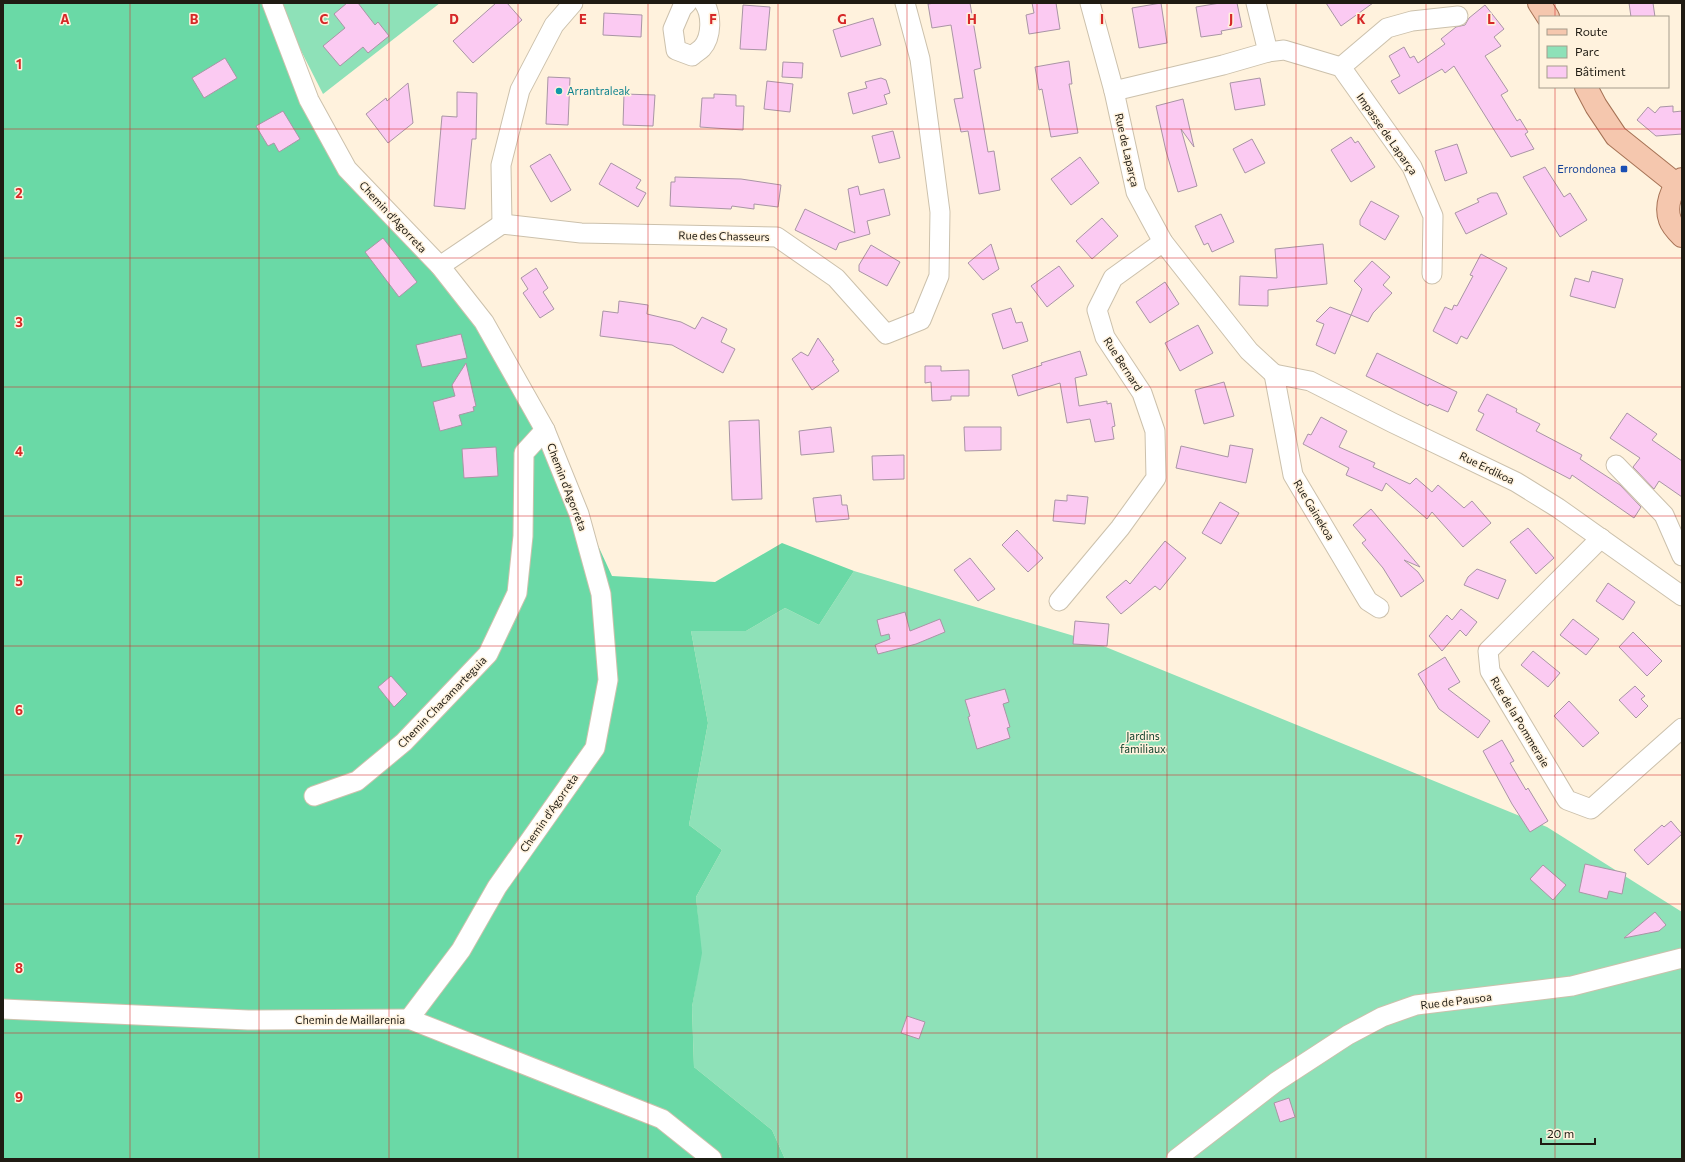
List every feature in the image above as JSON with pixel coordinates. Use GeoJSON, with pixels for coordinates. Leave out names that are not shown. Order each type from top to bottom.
{"type":"FeatureCollection","features":[{"type":"Feature","properties":{"kind":"main road"},"geometry":{"type":"LineString","coordinates":[[1538,3],[1547,16]]}},
{"type":"Feature","properties":{"kind":"main road"},"geometry":{"type":"LineString","coordinates":[[1587,88],[1596,106],[1616,136],[1679,182],[1668,202],[1670,221],[1682,236]]}},
{"type":"Feature","properties":{"kind":"street","name":"Chemin d'Agorreta"},"geometry":{"type":"LineString","coordinates":[[272,3],[309,100],[347,169],[440,266],[484,322],[544,430],[579,514],[601,594],[608,680],[595,748],[497,887],[461,950],[409,1019]]}},
{"type":"Feature","properties":{"kind":"street"},"geometry":{"type":"LineString","coordinates":[[440,266],[502,224],[501,165],[520,90],[554,25],[573,3]]}},
{"type":"Feature","properties":{"kind":"street"},"geometry":{"type":"LineString","coordinates":[[686,3],[682,8],[673,29],[676,50],[692,56],[703,47],[711,27],[704,3]]}},
{"type":"Feature","properties":{"kind":"street","name":"Rue des Chasseurs"},"geometry":{"type":"LineString","coordinates":[[502,224],[581,233],[776,237],[836,278],[886,334],[921,320],[939,276],[940,212],[920,59],[904,3]]}},
{"type":"Feature","properties":{"kind":"street","name":"Rue de Laparça"},"geometry":{"type":"LineString","coordinates":[[1090,3],[1114,91],[1136,192],[1163,242],[1249,351],[1274,374]]}},
{"type":"Feature","properties":{"kind":"street"},"geometry":{"type":"LineString","coordinates":[[1256,3],[1268,52]]}},
{"type":"Feature","properties":{"kind":"street"},"geometry":{"type":"LineString","coordinates":[[1114,91],[1223,65],[1268,52],[1284,50],[1341,67],[1387,28],[1412,21],[1458,16]]}},
{"type":"Feature","properties":{"kind":"street","name":"Impasse de Laparça"},"geometry":{"type":"LineString","coordinates":[[1341,67],[1364,103],[1412,167],[1434,216],[1432,274]]}},
{"type":"Feature","properties":{"kind":"street","name":"Rue Bernard"},"geometry":{"type":"LineString","coordinates":[[1059,601],[1120,528],[1156,478],[1156,431],[1142,393],[1105,337],[1096,310],[1113,278],[1163,242]]}},
{"type":"Feature","properties":{"kind":"street","name":"Rue Erdikoa"},"geometry":{"type":"LineString","coordinates":[[1274,374],[1310,381],[1516,482],[1558,508],[1682,596]]}},
{"type":"Feature","properties":{"kind":"street","name":"Rue Gainekoa"},"geometry":{"type":"LineString","coordinates":[[1274,374],[1293,475],[1368,601],[1379,608]]}},
{"type":"Feature","properties":{"kind":"street","name":"Chemin Chacamarteguia"},"geometry":{"type":"LineString","coordinates":[[314,796],[356,780],[404,742],[488,654],[517,593],[524,536],[524,453],[544,430]]}},
{"type":"Feature","properties":{"kind":"street"},"geometry":{"type":"LineString","coordinates":[[1616,466],[1664,515],[1682,556]]}},
{"type":"Feature","properties":{"kind":"street","name":"Rue de la Pommeraie"},"geometry":{"type":"LineString","coordinates":[[1601,538],[1488,651],[1490,671],[1567,800],[1591,809],[1682,728]]}},
{"type":"Feature","properties":{"kind":"street","name":"Rue de Pausoa"},"geometry":{"type":"LineString","coordinates":[[1176,1159],[1276,1082],[1348,1035],[1382,1017],[1416,1005],[1572,986],[1682,958]]}},
{"type":"Feature","properties":{"kind":"street","name":"Chemin de Maillarenia"},"geometry":{"type":"LineString","coordinates":[[3,1009],[248,1020],[409,1019],[662,1119],[712,1159]]}},
{"type":"Feature","properties":{"kind":"green space"},"geometry":{"type":"Polygon","coordinates":[[[3,3],[272,3],[347,169],[440,266],[545,430],[612,576],[715,582],[782,543],[854,571],[819,625],[785,608],[746,631],[691,631],[708,723],[689,825],[722,850],[696,897],[702,953],[692,1007],[694,1067],[772,1130],[785,1159],[3,1159],[3,3]]]}},
{"type":"Feature","properties":{"kind":"green space"},"geometry":{"type":"Polygon","coordinates":[[[282,3],[440,3],[323,94],[293,35],[282,3]]]}},
{"type":"Feature","properties":{"kind":"green space","name":"Jardins familiaux"},"geometry":{"type":"Polygon","coordinates":[[[854,571],[1091,641],[1547,827],[1682,912],[1682,1159],[785,1159],[772,1130],[694,1067],[692,1007],[701,953],[696,897],[722,850],[689,825],[708,723],[691,631],[746,631],[785,608],[819,625],[854,571]]]}},
{"type":"Feature","properties":{"kind":"building"},"geometry":{"type":"Polygon","coordinates":[[[347,3],[358,3],[375,25],[378,22],[389,36],[368,53],[363,47],[340,66],[323,46],[345,28],[334,14],[347,3]]]}},
{"type":"Feature","properties":{"kind":"building"},"geometry":{"type":"Polygon","coordinates":[[[496,3],[507,3],[522,20],[473,63],[453,41],[496,3]]]}},
{"type":"Feature","properties":{"kind":"building"},"geometry":{"type":"Polygon","coordinates":[[[970,3],[981,68],[974,70],[988,152],[994,151],[1000,190],[979,194],[968,131],[961,132],[954,99],[963,98],[951,25],[932,28],[928,4],[970,3]]]}},
{"type":"Feature","properties":{"kind":"building"},"geometry":{"type":"Polygon","coordinates":[[[1032,3],[1056,3],[1060,29],[1029,34],[1026,15],[1034,13],[1032,3]]]}},
{"type":"Feature","properties":{"kind":"building"},"geometry":{"type":"Polygon","coordinates":[[[1161,3],[1167,43],[1139,48],[1132,8],[1161,3]]]}},
{"type":"Feature","properties":{"kind":"building"},"geometry":{"type":"Polygon","coordinates":[[[1220,3],[1237,3],[1242,27],[1221,31],[1222,34],[1201,37],[1196,7],[1220,3]]]}},
{"type":"Feature","properties":{"kind":"building"},"geometry":{"type":"Polygon","coordinates":[[[1326,3],[1373,3],[1341,26],[1326,3]]]}},
{"type":"Feature","properties":{"kind":"building"},"geometry":{"type":"Polygon","coordinates":[[[1629,3],[1653,3],[1655,16],[1631,16],[1629,3]]]}},
{"type":"Feature","properties":{"kind":"building"},"geometry":{"type":"Polygon","coordinates":[[[743,5],[770,7],[766,50],[740,49],[743,5]]]}},
{"type":"Feature","properties":{"kind":"building"},"geometry":{"type":"Polygon","coordinates":[[[1485,5],[1504,29],[1494,37],[1501,46],[1485,56],[1508,91],[1501,95],[1517,121],[1520,119],[1528,132],[1525,134],[1534,149],[1511,157],[1454,66],[1445,73],[1442,69],[1399,94],[1391,81],[1400,76],[1389,56],[1404,47],[1410,58],[1414,56],[1418,63],[1445,44],[1441,39],[1456,27],[1465,25],[1469,18],[1485,5]]]}},
{"type":"Feature","properties":{"kind":"building"},"geometry":{"type":"Polygon","coordinates":[[[604,13],[642,15],[641,37],[603,35],[604,13]]]}},
{"type":"Feature","properties":{"kind":"building"},"geometry":{"type":"Polygon","coordinates":[[[873,18],[881,45],[841,57],[833,30],[873,18]]]}},
{"type":"Feature","properties":{"kind":"building"},"geometry":{"type":"Polygon","coordinates":[[[225,58],[237,78],[204,98],[192,78],[225,58]]]}},
{"type":"Feature","properties":{"kind":"building"},"geometry":{"type":"Polygon","coordinates":[[[1069,61],[1072,84],[1069,84],[1078,133],[1051,137],[1042,89],[1039,90],[1035,67],[1069,61]]]}},
{"type":"Feature","properties":{"kind":"building"},"geometry":{"type":"Polygon","coordinates":[[[783,62],[803,63],[802,78],[782,77],[783,62]]]}},
{"type":"Feature","properties":{"kind":"building","name":"Arrantraleak"},"geometry":{"type":"Polygon","coordinates":[[[548,77],[570,78],[568,125],[546,124],[548,77]]]}},
{"type":"Feature","properties":{"kind":"building"},"geometry":{"type":"Polygon","coordinates":[[[881,78],[886,80],[890,93],[884,95],[887,104],[853,114],[848,93],[867,88],[865,82],[881,78]]]}},
{"type":"Feature","properties":{"kind":"building"},"geometry":{"type":"Polygon","coordinates":[[[1260,78],[1265,105],[1235,110],[1230,83],[1260,78]]]}},
{"type":"Feature","properties":{"kind":"building"},"geometry":{"type":"Polygon","coordinates":[[[767,81],[793,84],[790,112],[764,109],[767,81]]]}},
{"type":"Feature","properties":{"kind":"building"},"geometry":{"type":"Polygon","coordinates":[[[408,83],[413,123],[388,143],[366,114],[386,98],[387,101],[408,83]]]}},
{"type":"Feature","properties":{"kind":"building"},"geometry":{"type":"Polygon","coordinates":[[[457,92],[477,93],[476,139],[472,139],[465,209],[434,206],[442,116],[457,117],[457,92]]]}},
{"type":"Feature","properties":{"kind":"building"},"geometry":{"type":"Polygon","coordinates":[[[624,94],[655,95],[653,126],[623,125],[624,94]]]}},
{"type":"Feature","properties":{"kind":"building"},"geometry":{"type":"Polygon","coordinates":[[[714,94],[736,95],[736,106],[744,106],[743,130],[700,127],[702,98],[714,98],[714,94]]]}},
{"type":"Feature","properties":{"kind":"building"},"geometry":{"type":"Polygon","coordinates":[[[1183,99],[1194,147],[1181,129],[1197,186],[1178,192],[1166,151],[1156,106],[1183,99]]]}},
{"type":"Feature","properties":{"kind":"building"},"geometry":{"type":"Polygon","coordinates":[[[1673,106],[1673,112],[1682,111],[1682,134],[1656,136],[1637,120],[1648,107],[1655,113],[1660,107],[1673,106]]]}},
{"type":"Feature","properties":{"kind":"building"},"geometry":{"type":"Polygon","coordinates":[[[283,111],[300,139],[279,152],[274,143],[268,146],[256,126],[283,111]]]}},
{"type":"Feature","properties":{"kind":"building"},"geometry":{"type":"Polygon","coordinates":[[[893,131],[900,158],[879,163],[872,136],[893,131]]]}},
{"type":"Feature","properties":{"kind":"building"},"geometry":{"type":"Polygon","coordinates":[[[1351,137],[1355,143],[1358,141],[1375,167],[1351,182],[1331,150],[1351,137]]]}},
{"type":"Feature","properties":{"kind":"building"},"geometry":{"type":"Polygon","coordinates":[[[1252,139],[1265,163],[1245,173],[1233,149],[1252,139]]]}},
{"type":"Feature","properties":{"kind":"building"},"geometry":{"type":"Polygon","coordinates":[[[1457,144],[1467,173],[1445,181],[1435,151],[1457,144]]]}},
{"type":"Feature","properties":{"kind":"building"},"geometry":{"type":"Polygon","coordinates":[[[550,154],[571,190],[551,202],[530,166],[550,154]]]}},
{"type":"Feature","properties":{"kind":"building"},"geometry":{"type":"Polygon","coordinates":[[[1080,157],[1099,183],[1071,205],[1051,179],[1080,157]]]}},
{"type":"Feature","properties":{"kind":"building"},"geometry":{"type":"Polygon","coordinates":[[[611,163],[641,180],[636,188],[646,193],[638,207],[599,184],[611,163]]]}},
{"type":"Feature","properties":{"kind":"building"},"geometry":{"type":"Polygon","coordinates":[[[1545,167],[1564,197],[1570,193],[1587,220],[1560,237],[1523,177],[1545,167]]]}},
{"type":"Feature","properties":{"kind":"building"},"geometry":{"type":"Polygon","coordinates":[[[675,177],[741,179],[781,185],[778,207],[754,204],[754,209],[732,206],[731,209],[670,206],[671,182],[675,182],[675,177]]]}},
{"type":"Feature","properties":{"kind":"building"},"geometry":{"type":"Polygon","coordinates":[[[858,186],[860,195],[884,189],[890,215],[867,221],[870,234],[839,243],[836,250],[795,230],[805,209],[855,233],[848,189],[858,186]]]}},
{"type":"Feature","properties":{"kind":"building"},"geometry":{"type":"Polygon","coordinates":[[[1491,193],[1497,193],[1507,214],[1466,234],[1455,213],[1479,202],[1477,199],[1491,193]]]}},
{"type":"Feature","properties":{"kind":"building"},"geometry":{"type":"Polygon","coordinates":[[[1371,201],[1399,216],[1385,240],[1360,225],[1360,220],[1371,201]]]}},
{"type":"Feature","properties":{"kind":"building"},"geometry":{"type":"Polygon","coordinates":[[[1221,214],[1234,242],[1212,252],[1208,243],[1204,245],[1195,226],[1221,214]]]}},
{"type":"Feature","properties":{"kind":"building"},"geometry":{"type":"Polygon","coordinates":[[[1102,218],[1118,236],[1092,259],[1076,241],[1102,218]]]}},
{"type":"Feature","properties":{"kind":"building"},"geometry":{"type":"Polygon","coordinates":[[[383,238],[417,282],[399,297],[365,252],[383,238]]]}},
{"type":"Feature","properties":{"kind":"building"},"geometry":{"type":"Polygon","coordinates":[[[991,244],[999,269],[983,280],[968,263],[991,244]]]}},
{"type":"Feature","properties":{"kind":"building"},"geometry":{"type":"Polygon","coordinates":[[[1323,244],[1327,284],[1268,290],[1268,306],[1239,305],[1240,276],[1277,278],[1275,249],[1323,244]]]}},
{"type":"Feature","properties":{"kind":"building"},"geometry":{"type":"Polygon","coordinates":[[[871,245],[900,262],[887,286],[859,271],[859,265],[871,245]]]}},
{"type":"Feature","properties":{"kind":"building"},"geometry":{"type":"Polygon","coordinates":[[[1481,254],[1507,268],[1467,339],[1461,336],[1457,344],[1433,331],[1445,307],[1452,310],[1454,305],[1457,306],[1473,276],[1470,275],[1481,254]]]}},
{"type":"Feature","properties":{"kind":"building"},"geometry":{"type":"Polygon","coordinates":[[[1372,261],[1390,277],[1383,285],[1392,293],[1373,313],[1368,322],[1351,315],[1362,289],[1354,281],[1372,261]]]}},
{"type":"Feature","properties":{"kind":"building"},"geometry":{"type":"Polygon","coordinates":[[[1059,266],[1074,286],[1047,307],[1031,286],[1059,266]]]}},
{"type":"Feature","properties":{"kind":"building"},"geometry":{"type":"Polygon","coordinates":[[[536,268],[548,288],[543,292],[554,309],[540,318],[523,293],[528,289],[521,278],[536,268]]]}},
{"type":"Feature","properties":{"kind":"building"},"geometry":{"type":"Polygon","coordinates":[[[1592,271],[1623,279],[1615,308],[1570,296],[1575,278],[1589,282],[1592,271]]]}},
{"type":"Feature","properties":{"kind":"building"},"geometry":{"type":"Polygon","coordinates":[[[1165,282],[1179,304],[1150,323],[1136,302],[1165,282]]]}},
{"type":"Feature","properties":{"kind":"building"},"geometry":{"type":"Polygon","coordinates":[[[619,301],[648,305],[647,314],[681,322],[695,329],[702,317],[727,329],[721,342],[735,349],[723,373],[672,345],[600,336],[603,311],[618,313],[619,301]]]}},
{"type":"Feature","properties":{"kind":"building"},"geometry":{"type":"Polygon","coordinates":[[[1330,307],[1351,315],[1335,354],[1316,345],[1324,324],[1316,321],[1330,307]]]}},
{"type":"Feature","properties":{"kind":"building"},"geometry":{"type":"Polygon","coordinates":[[[1011,308],[1016,323],[1022,322],[1028,341],[1003,349],[992,314],[1011,308]]]}},
{"type":"Feature","properties":{"kind":"building"},"geometry":{"type":"Polygon","coordinates":[[[1198,325],[1213,353],[1180,371],[1165,343],[1198,325]]]}},
{"type":"Feature","properties":{"kind":"building"},"geometry":{"type":"Polygon","coordinates":[[[461,334],[467,358],[422,367],[416,345],[461,334]]]}},
{"type":"Feature","properties":{"kind":"building"},"geometry":{"type":"Polygon","coordinates":[[[818,338],[834,360],[832,361],[839,371],[812,390],[792,359],[801,352],[808,356],[818,338]]]}},
{"type":"Feature","properties":{"kind":"building"},"geometry":{"type":"Polygon","coordinates":[[[1080,351],[1087,375],[1075,378],[1079,406],[1107,401],[1107,404],[1111,403],[1115,426],[1112,427],[1114,439],[1095,442],[1090,419],[1067,423],[1060,383],[1018,396],[1012,375],[1042,365],[1041,363],[1080,351]]]}},
{"type":"Feature","properties":{"kind":"building"},"geometry":{"type":"Polygon","coordinates":[[[1377,353],[1457,392],[1448,412],[1429,404],[1428,406],[1366,376],[1377,353]]]}},
{"type":"Feature","properties":{"kind":"building"},"geometry":{"type":"Polygon","coordinates":[[[466,363],[476,406],[473,407],[474,411],[459,415],[462,425],[440,431],[433,402],[455,396],[452,385],[466,363]]]}},
{"type":"Feature","properties":{"kind":"building"},"geometry":{"type":"Polygon","coordinates":[[[925,366],[941,366],[941,371],[969,370],[969,396],[951,396],[951,400],[932,401],[931,382],[925,383],[925,366]]]}},
{"type":"Feature","properties":{"kind":"building"},"geometry":{"type":"Polygon","coordinates":[[[1224,382],[1234,416],[1204,424],[1195,390],[1224,382]]]}},
{"type":"Feature","properties":{"kind":"building"},"geometry":{"type":"Polygon","coordinates":[[[1487,394],[1517,409],[1516,412],[1540,424],[1536,431],[1582,455],[1580,459],[1620,485],[1641,507],[1634,518],[1572,475],[1570,479],[1476,430],[1484,414],[1478,411],[1487,394]]]}},
{"type":"Feature","properties":{"kind":"building"},"geometry":{"type":"Polygon","coordinates":[[[1627,413],[1657,434],[1652,440],[1682,461],[1682,497],[1659,481],[1654,489],[1633,467],[1640,458],[1610,438],[1627,413]]]}},
{"type":"Feature","properties":{"kind":"building"},"geometry":{"type":"Polygon","coordinates":[[[1321,417],[1347,431],[1339,447],[1375,463],[1373,467],[1410,484],[1416,478],[1432,492],[1438,485],[1464,508],[1472,501],[1491,523],[1463,547],[1432,512],[1427,519],[1386,483],[1382,491],[1346,475],[1349,468],[1303,444],[1308,434],[1311,435],[1321,417]]]}},
{"type":"Feature","properties":{"kind":"building"},"geometry":{"type":"Polygon","coordinates":[[[759,420],[762,499],[732,500],[729,421],[759,420]]]}},
{"type":"Feature","properties":{"kind":"building"},"geometry":{"type":"Polygon","coordinates":[[[831,427],[834,452],[801,455],[799,431],[831,427]]]}},
{"type":"Feature","properties":{"kind":"building"},"geometry":{"type":"Polygon","coordinates":[[[964,427],[1001,427],[1001,450],[965,451],[964,427]]]}},
{"type":"Feature","properties":{"kind":"building"},"geometry":{"type":"Polygon","coordinates":[[[1230,445],[1253,449],[1246,483],[1176,468],[1181,446],[1228,457],[1230,445]]]}},
{"type":"Feature","properties":{"kind":"building"},"geometry":{"type":"Polygon","coordinates":[[[496,447],[498,476],[464,478],[462,449],[496,447]]]}},
{"type":"Feature","properties":{"kind":"building"},"geometry":{"type":"Polygon","coordinates":[[[904,455],[904,479],[873,480],[872,456],[904,455]]]}},
{"type":"Feature","properties":{"kind":"building"},"geometry":{"type":"Polygon","coordinates":[[[841,495],[842,505],[847,505],[849,519],[816,522],[813,498],[841,495]]]}},
{"type":"Feature","properties":{"kind":"building"},"geometry":{"type":"Polygon","coordinates":[[[1067,495],[1088,497],[1085,524],[1053,521],[1055,500],[1067,501],[1067,495]]]}},
{"type":"Feature","properties":{"kind":"building"},"geometry":{"type":"Polygon","coordinates":[[[1220,502],[1239,513],[1221,544],[1202,533],[1220,502]]]}},
{"type":"Feature","properties":{"kind":"building"},"geometry":{"type":"Polygon","coordinates":[[[1371,509],[1420,567],[1404,560],[1418,572],[1424,581],[1401,597],[1383,568],[1362,543],[1366,540],[1353,525],[1371,509]]]}},
{"type":"Feature","properties":{"kind":"building"},"geometry":{"type":"Polygon","coordinates":[[[1528,528],[1554,558],[1536,574],[1510,542],[1528,528]]]}},
{"type":"Feature","properties":{"kind":"building"},"geometry":{"type":"Polygon","coordinates":[[[1017,530],[1043,558],[1028,572],[1002,545],[1017,530]]]}},
{"type":"Feature","properties":{"kind":"building"},"geometry":{"type":"Polygon","coordinates":[[[1165,541],[1186,558],[1160,590],[1155,586],[1121,614],[1106,597],[1126,580],[1130,584],[1165,541]]]}},
{"type":"Feature","properties":{"kind":"building"},"geometry":{"type":"Polygon","coordinates":[[[970,558],[995,589],[978,601],[954,570],[970,558]]]}},
{"type":"Feature","properties":{"kind":"building"},"geometry":{"type":"Polygon","coordinates":[[[1477,569],[1506,580],[1498,599],[1464,585],[1468,577],[1477,569]]]}},
{"type":"Feature","properties":{"kind":"building"},"geometry":{"type":"Polygon","coordinates":[[[1608,583],[1635,602],[1623,620],[1596,601],[1608,583]]]}},
{"type":"Feature","properties":{"kind":"building"},"geometry":{"type":"Polygon","coordinates":[[[1461,609],[1477,622],[1466,636],[1460,630],[1442,651],[1429,636],[1447,615],[1452,620],[1461,609]]]}},
{"type":"Feature","properties":{"kind":"building"},"geometry":{"type":"Polygon","coordinates":[[[905,612],[910,631],[940,619],[945,632],[916,644],[878,654],[875,645],[890,639],[889,634],[881,636],[877,620],[905,612]]]}},
{"type":"Feature","properties":{"kind":"building"},"geometry":{"type":"Polygon","coordinates":[[[1573,619],[1599,639],[1586,655],[1560,635],[1573,619]]]}},
{"type":"Feature","properties":{"kind":"building"},"geometry":{"type":"Polygon","coordinates":[[[1075,621],[1109,624],[1107,646],[1073,644],[1075,621]]]}},
{"type":"Feature","properties":{"kind":"building"},"geometry":{"type":"Polygon","coordinates":[[[1633,632],[1662,661],[1647,676],[1619,647],[1633,632]]]}},
{"type":"Feature","properties":{"kind":"building"},"geometry":{"type":"Polygon","coordinates":[[[1533,651],[1560,673],[1548,687],[1521,665],[1533,651]]]}},
{"type":"Feature","properties":{"kind":"building"},"geometry":{"type":"Polygon","coordinates":[[[1445,657],[1460,682],[1448,689],[1490,721],[1478,738],[1439,709],[1418,674],[1445,657]]]}},
{"type":"Feature","properties":{"kind":"building"},"geometry":{"type":"Polygon","coordinates":[[[391,676],[407,694],[394,707],[378,687],[391,676]]]}},
{"type":"Feature","properties":{"kind":"building"},"geometry":{"type":"Polygon","coordinates":[[[1635,686],[1645,696],[1641,699],[1648,706],[1636,718],[1619,700],[1635,686]]]}},
{"type":"Feature","properties":{"kind":"building"},"geometry":{"type":"Polygon","coordinates":[[[1005,689],[1009,702],[1003,704],[1010,727],[1007,728],[1010,738],[977,749],[965,700],[1005,689]]]}},
{"type":"Feature","properties":{"kind":"building"},"geometry":{"type":"Polygon","coordinates":[[[1569,701],[1599,733],[1583,747],[1554,716],[1569,701]]]}},
{"type":"Feature","properties":{"kind":"building"},"geometry":{"type":"Polygon","coordinates":[[[1502,740],[1514,761],[1510,763],[1526,790],[1528,788],[1548,821],[1530,832],[1512,804],[1483,751],[1502,740]]]}},
{"type":"Feature","properties":{"kind":"building"},"geometry":{"type":"Polygon","coordinates":[[[1671,821],[1682,834],[1648,865],[1634,850],[1662,825],[1664,827],[1671,821]]]}},
{"type":"Feature","properties":{"kind":"building"},"geometry":{"type":"Polygon","coordinates":[[[1585,864],[1626,873],[1622,894],[1609,891],[1607,899],[1579,892],[1585,864]]]}},
{"type":"Feature","properties":{"kind":"building"},"geometry":{"type":"Polygon","coordinates":[[[1543,865],[1566,885],[1553,900],[1530,879],[1543,865]]]}},
{"type":"Feature","properties":{"kind":"building"},"geometry":{"type":"Polygon","coordinates":[[[1655,912],[1666,925],[1659,931],[1624,938],[1655,912]]]}},
{"type":"Feature","properties":{"kind":"building"},"geometry":{"type":"Polygon","coordinates":[[[907,1016],[925,1022],[919,1039],[901,1033],[907,1016]]]}},
{"type":"Feature","properties":{"kind":"building"},"geometry":{"type":"Polygon","coordinates":[[[1289,1098],[1295,1117],[1280,1122],[1274,1103],[1289,1098]]]}},
{"type":"Feature","properties":{"kind":"place","name":"Arrantraleak"},"geometry":{"type":"Point","coordinates":[559,91]}},
{"type":"Feature","properties":{"kind":"place","name":"Errondonea"},"geometry":{"type":"Point","coordinates":[1624,169]}}]}
